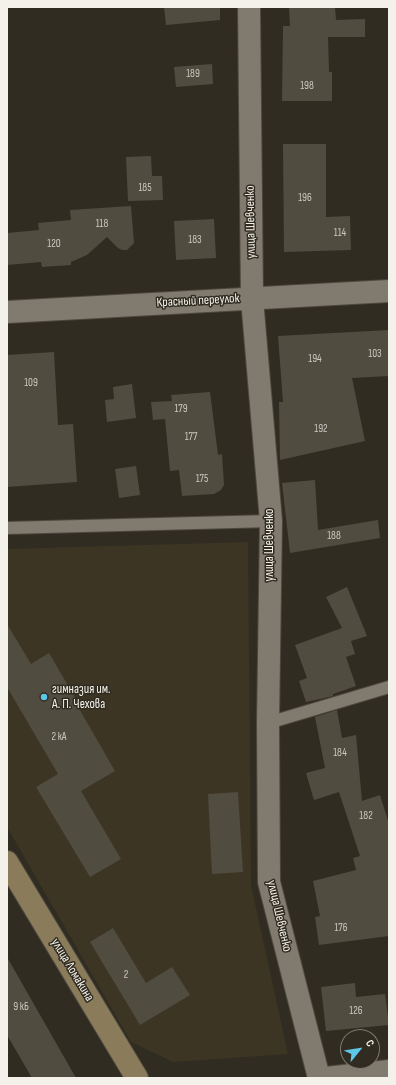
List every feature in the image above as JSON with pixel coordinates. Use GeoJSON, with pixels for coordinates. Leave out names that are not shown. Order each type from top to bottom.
{"type":"FeatureCollection","features":[{"type":"Feature","properties":{"kind":"street","name":"улица Шевченко"},"geometry":{"type":"LineString","coordinates":[[249,7],[252,299],[271,521],[268,723],[269,882],[319,1078]]}},
{"type":"Feature","properties":{"kind":"street","name":"Красный переулок"},"geometry":{"type":"LineString","coordinates":[[7,312],[389,291]]}},
{"type":"Feature","properties":{"kind":"street","name":"улица Ломакина"},"geometry":{"type":"LineString","coordinates":[[7,862],[137,1078]]}},
{"type":"Feature","properties":{"kind":"street"},"geometry":{"type":"LineString","coordinates":[[326,1078],[389,1071]]}},
{"type":"Feature","properties":{"kind":"lane"},"geometry":{"type":"LineString","coordinates":[[7,528],[271,521]]}},
{"type":"Feature","properties":{"kind":"lane"},"geometry":{"type":"LineString","coordinates":[[268,723],[389,687]]}},
{"type":"Feature","properties":{"kind":"shaded area"},"geometry":{"type":"Polygon","coordinates":[[[248,542],[251,885],[288,1054],[173,1062],[131,1042],[7,827],[7,549],[248,542]]]}},
{"type":"Feature","properties":{"kind":"building"},"geometry":{"type":"Polygon","coordinates":[[[164,7],[220,7],[220,20],[166,25],[164,7]]]}},
{"type":"Feature","properties":{"kind":"building"},"geometry":{"type":"Polygon","coordinates":[[[289,7],[335,7],[336,20],[365,19],[365,37],[328,37],[329,72],[332,72],[332,101],[282,101],[283,26],[290,26],[289,7]]]}},
{"type":"Feature","properties":{"kind":"building"},"geometry":{"type":"Polygon","coordinates":[[[212,64],[213,84],[176,87],[174,67],[212,64]]]}},
{"type":"Feature","properties":{"kind":"building"},"geometry":{"type":"Polygon","coordinates":[[[283,144],[326,144],[326,217],[350,216],[351,250],[284,252],[283,144]]]}},
{"type":"Feature","properties":{"kind":"building"},"geometry":{"type":"Polygon","coordinates":[[[151,156],[152,176],[162,176],[163,200],[128,201],[126,157],[151,156]]]}},
{"type":"Feature","properties":{"kind":"building"},"geometry":{"type":"Polygon","coordinates":[[[131,206],[134,243],[127,250],[118,248],[107,237],[87,255],[71,262],[71,265],[42,267],[41,262],[7,265],[7,233],[39,230],[38,223],[71,220],[70,210],[131,206]]]}},
{"type":"Feature","properties":{"kind":"building"},"geometry":{"type":"Polygon","coordinates":[[[214,219],[216,258],[176,260],[174,221],[214,219]]]}},
{"type":"Feature","properties":{"kind":"building"},"geometry":{"type":"Polygon","coordinates":[[[389,330],[389,376],[352,378],[365,441],[280,460],[279,402],[283,402],[278,336],[389,330]]]}},
{"type":"Feature","properties":{"kind":"building"},"geometry":{"type":"Polygon","coordinates":[[[54,352],[58,425],[73,424],[77,482],[7,487],[7,355],[54,352]]]}},
{"type":"Feature","properties":{"kind":"building"},"geometry":{"type":"Polygon","coordinates":[[[132,384],[136,418],[107,422],[105,400],[114,399],[113,387],[132,384]]]}},
{"type":"Feature","properties":{"kind":"building"},"geometry":{"type":"Polygon","coordinates":[[[210,392],[218,455],[222,454],[224,485],[221,490],[214,494],[182,496],[179,470],[170,471],[165,419],[153,420],[151,402],[172,401],[171,395],[210,392]]]}},
{"type":"Feature","properties":{"kind":"building"},"geometry":{"type":"Polygon","coordinates":[[[136,466],[140,495],[119,498],[115,469],[136,466]]]}},
{"type":"Feature","properties":{"kind":"building"},"geometry":{"type":"Polygon","coordinates":[[[315,480],[318,530],[378,520],[380,538],[290,553],[282,483],[315,480]]]}},
{"type":"Feature","properties":{"kind":"building"},"geometry":{"type":"Polygon","coordinates":[[[347,587],[367,636],[351,641],[355,654],[346,657],[356,686],[333,694],[333,696],[306,702],[299,681],[307,678],[295,645],[342,628],[326,597],[347,587]]]}},
{"type":"Feature","properties":{"kind":"building"},"geometry":{"type":"Polygon","coordinates":[[[7,624],[31,664],[49,653],[115,771],[81,791],[121,859],[90,877],[36,787],[58,774],[7,687],[7,624]]]}},
{"type":"Feature","properties":{"kind":"building"},"geometry":{"type":"Polygon","coordinates":[[[337,710],[342,738],[356,735],[362,801],[380,795],[389,824],[389,936],[319,945],[315,917],[320,916],[313,881],[356,870],[353,858],[360,856],[339,792],[314,800],[306,773],[325,768],[315,717],[337,710]]]}},
{"type":"Feature","properties":{"kind":"building"},"geometry":{"type":"Polygon","coordinates":[[[238,792],[243,872],[212,874],[208,794],[238,792]]]}},
{"type":"Feature","properties":{"kind":"building"},"geometry":{"type":"Polygon","coordinates":[[[113,928],[146,983],[172,967],[190,995],[140,1025],[90,942],[113,928]]]}},
{"type":"Feature","properties":{"kind":"building"},"geometry":{"type":"Polygon","coordinates":[[[7,957],[76,1078],[32,1078],[7,1035],[7,957]]]}},
{"type":"Feature","properties":{"kind":"building"},"geometry":{"type":"Polygon","coordinates":[[[355,983],[356,997],[385,994],[389,1025],[326,1031],[321,987],[355,983]]]}},
{"type":"Feature","properties":{"kind":"place","name":"гимназия им. А. П. Чехова"},"geometry":{"type":"Point","coordinates":[44,697]}}]}
